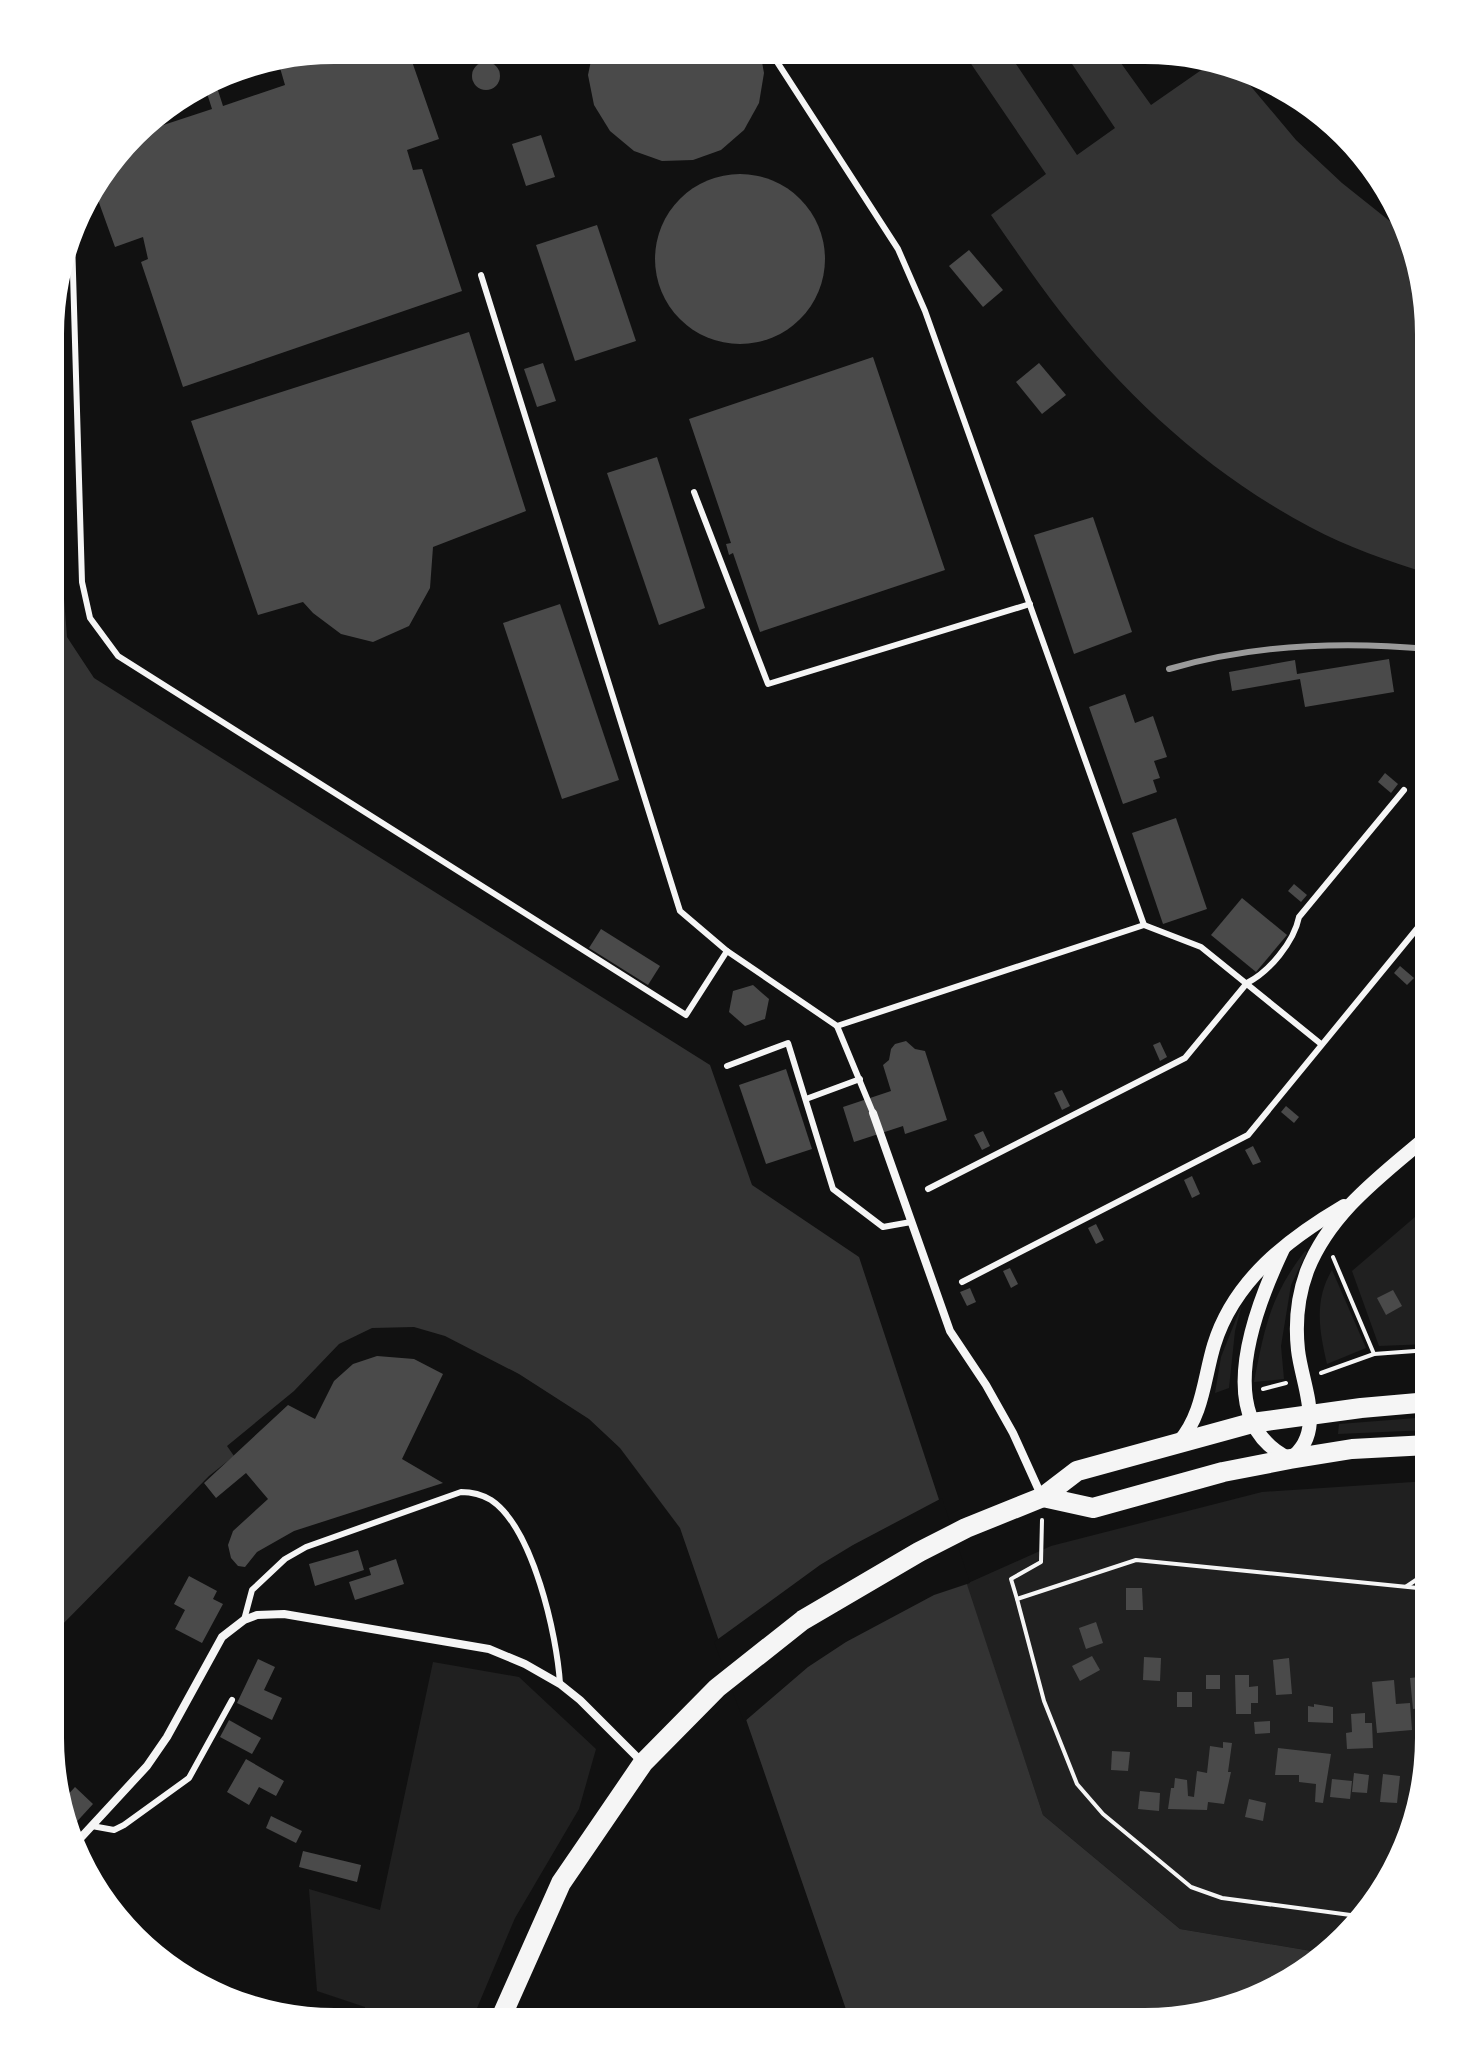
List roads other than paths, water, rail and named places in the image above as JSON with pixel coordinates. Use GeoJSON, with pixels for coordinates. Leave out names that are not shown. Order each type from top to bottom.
{"type":"FeatureCollection","features":[{"type":"Feature","properties":{"kind":"main road"},"geometry":{"type":"LineString","coordinates":[[505,2008],[561,1883],[643,1763],[680,1724],[756,1657],[824,1606],[919,1552],[1000,1513],[1043,1497],[1077,1471],[1252,1423],[1414,1404]]}},
{"type":"Feature","properties":{"kind":"main road"},"geometry":{"type":"LineString","coordinates":[[1043,1497],[1093,1508],[1223,1472],[1290,1459],[1352,1449],[1414,1446]]}},
{"type":"Feature","properties":{"kind":"street"},"geometry":{"type":"LineString","coordinates":[[873,1113],[950,1331],[993,1397],[1043,1497]]}},
{"type":"Feature","properties":{"kind":"street"},"geometry":{"type":"LineString","coordinates":[[1283,1249],[1265,1292],[1248,1353],[1245,1394],[1252,1423],[1269,1445],[1290,1459],[1307,1437],[1311,1414],[1298,1353],[1296,1307],[1308,1269],[1324,1237],[1352,1202],[1414,1148]]}},
{"type":"Feature","properties":{"kind":"street"},"geometry":{"type":"LineString","coordinates":[[1179,1442],[1195,1417],[1214,1344],[1225,1315],[1242,1287],[1314,1224],[1352,1202]]}},
{"type":"Feature","properties":{"kind":"street"},"geometry":{"type":"LineString","coordinates":[[83,1836],[147,1766],[167,1737],[222,1637],[244,1620],[257,1615],[284,1614],[475,1646],[525,1664],[560,1684],[643,1763]]}},
{"type":"Feature","properties":{"kind":"lane"},"geometry":{"type":"LineString","coordinates":[[779,64],[898,249],[925,311],[1144,925]]}},
{"type":"Feature","properties":{"kind":"lane"},"geometry":{"type":"LineString","coordinates":[[73,265],[82,582],[90,618],[118,656],[686,1015],[727,951]]}},
{"type":"Feature","properties":{"kind":"lane"},"geometry":{"type":"LineString","coordinates":[[481,275],[680,911],[727,951],[837,1026],[873,1113]]}},
{"type":"Feature","properties":{"kind":"lane"},"geometry":{"type":"LineString","coordinates":[[694,492],[768,684],[1030,604]]}},
{"type":"Feature","properties":{"kind":"lane"},"geometry":{"type":"LineString","coordinates":[[928,1189],[1185,1058],[1247,983],[1259,977],[1296,933],[1299,917],[1404,790]]}},
{"type":"Feature","properties":{"kind":"lane"},"geometry":{"type":"LineString","coordinates":[[837,1026],[1144,925],[1201,947],[1321,1044]]}},
{"type":"Feature","properties":{"kind":"lane"},"geometry":{"type":"LineString","coordinates":[[962,1282],[1248,1135],[1415,931]]}},
{"type":"Feature","properties":{"kind":"lane"},"geometry":{"type":"LineString","coordinates":[[727,1066],[788,1043],[833,1189],[883,1227],[911,1222]]}},
{"type":"Feature","properties":{"kind":"lane"},"geometry":{"type":"LineString","coordinates":[[806,1099],[860,1079]]}},
{"type":"Feature","properties":{"kind":"lane"},"geometry":{"type":"LineString","coordinates":[[244,1620],[252,1590],[285,1559],[306,1547],[461,1492],[476,1493],[492,1500],[506,1515],[530,1555],[558,1651],[560,1684]]}},
{"type":"Feature","properties":{"kind":"lane"},"geometry":{"type":"LineString","coordinates":[[92,1826],[114,1830],[179,1787],[189,1778],[232,1700]]}},
{"type":"Feature","properties":{"kind":"railway"},"geometry":{"type":"LineString","coordinates":[[1169,669],[1233,654],[1298,647],[1363,645],[1415,648]]}}]}
